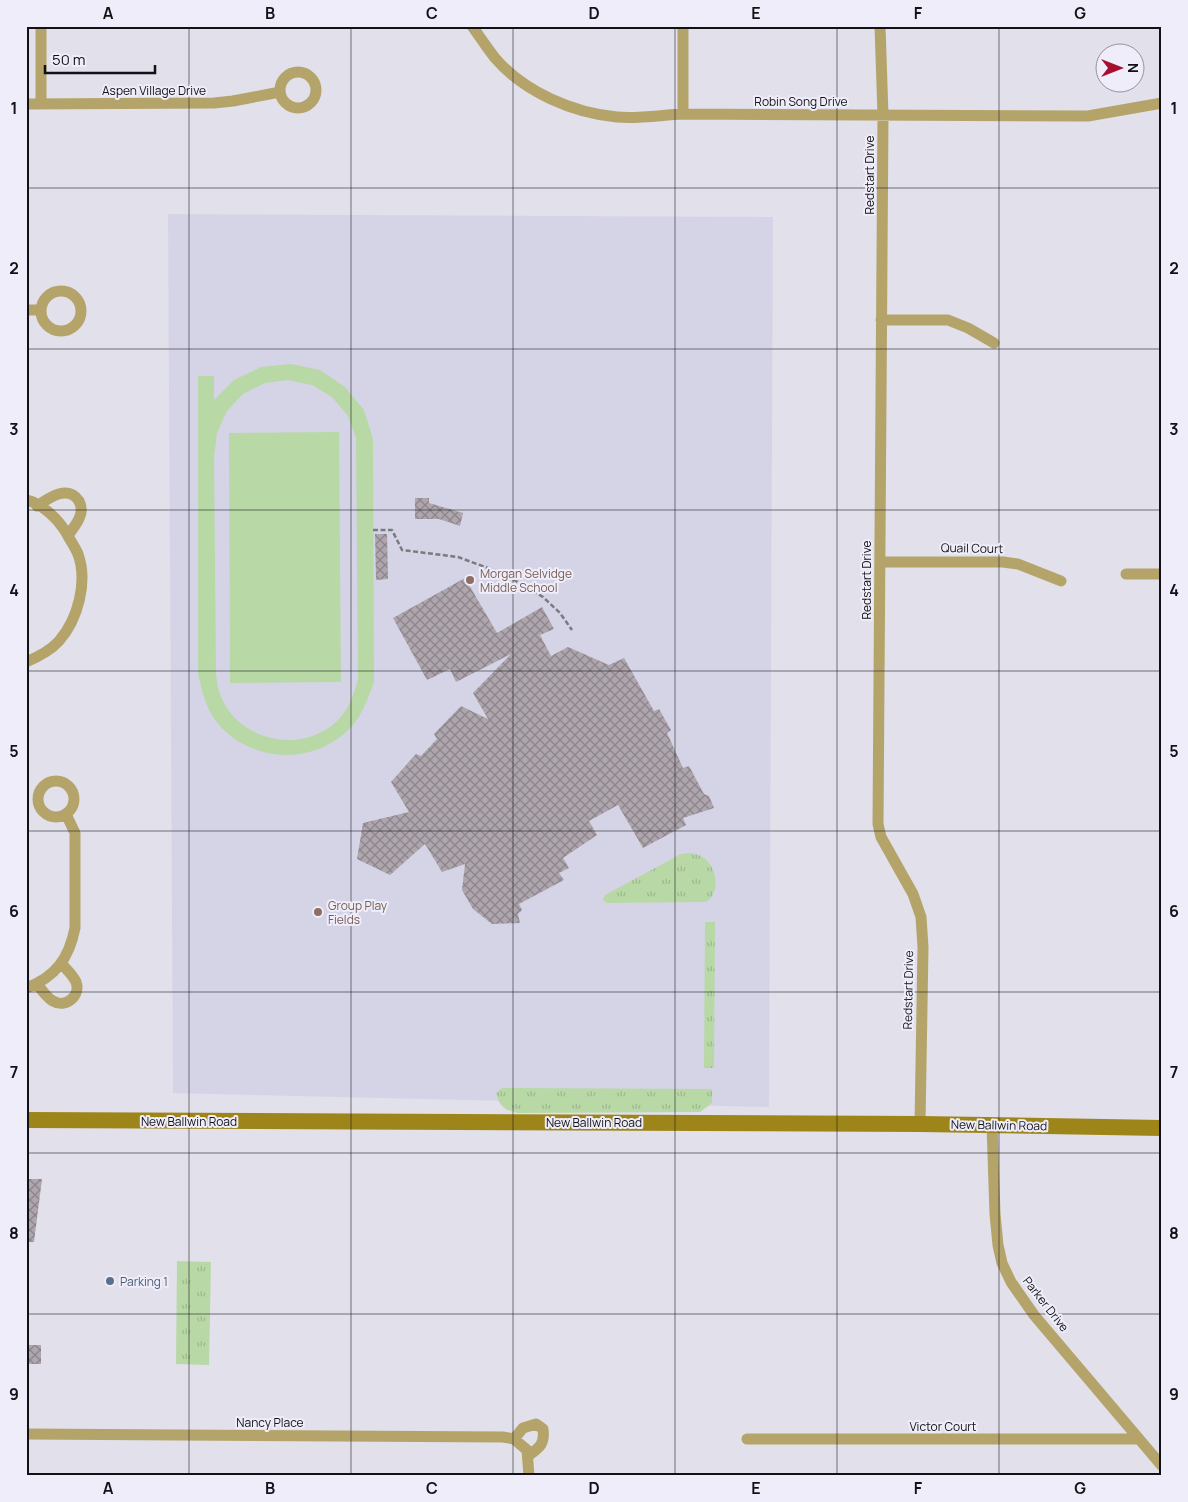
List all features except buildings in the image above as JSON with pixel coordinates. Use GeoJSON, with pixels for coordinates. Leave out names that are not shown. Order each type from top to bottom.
{"type":"FeatureCollection","features":[{"type":"Feature","properties":{"kind":"main road","name":"New Ballwin Road"},"geometry":{"type":"LineString","coordinates":[[26,1120],[920,1124],[1162,1128]]}},
{"type":"Feature","properties":{"kind":"street"},"geometry":{"type":"LineString","coordinates":[[41,26],[41,104]]}},
{"type":"Feature","properties":{"kind":"street","name":"Robin Song Drive"},"geometry":{"type":"LineString","coordinates":[[472,26],[495,58],[529,88],[547,98],[578,108],[618,117],[683,114],[1088,116],[1162,103]]}},
{"type":"Feature","properties":{"kind":"street"},"geometry":{"type":"LineString","coordinates":[[683,114],[684,26]]}},
{"type":"Feature","properties":{"kind":"street","name":"Redstart Drive"},"geometry":{"type":"LineString","coordinates":[[880,26],[883,116],[878,824],[881,836],[913,894],[921,917],[923,947],[920,1124]]}},
{"type":"Feature","properties":{"kind":"street","name":"Aspen Village Drive"},"geometry":{"type":"LineString","coordinates":[[26,104],[214,103],[280,92]]}},
{"type":"Feature","properties":{"kind":"street"},"geometry":{"type":"LineString","coordinates":[[26,310],[41,310]]}},
{"type":"Feature","properties":{"kind":"street"},"geometry":{"type":"LineString","coordinates":[[881,320],[948,320],[968,328],[994,343]]}},
{"type":"Feature","properties":{"kind":"street"},"geometry":{"type":"LineString","coordinates":[[37,506],[59,493],[70,494],[75,497],[81,507],[81,514],[68,536]]}},
{"type":"Feature","properties":{"kind":"street"},"geometry":{"type":"LineString","coordinates":[[26,500],[54,516],[62,524],[78,554],[82,577],[80,600],[72,621],[58,642],[40,656],[26,662]]}},
{"type":"Feature","properties":{"kind":"street","name":"Quail Court"},"geometry":{"type":"LineString","coordinates":[[880,562],[1003,562],[1018,564],[1061,582]]}},
{"type":"Feature","properties":{"kind":"street"},"geometry":{"type":"LineString","coordinates":[[1126,574],[1162,574]]}},
{"type":"Feature","properties":{"kind":"street"},"geometry":{"type":"LineString","coordinates":[[61,963],[76,982],[76,992],[70,1001],[60,1004],[55,1003],[32,986],[49,977],[61,963],[69,951],[75,928],[75,833],[66,814]]}},
{"type":"Feature","properties":{"kind":"street","name":"Parker Drive"},"geometry":{"type":"LineString","coordinates":[[992,1125],[994,1214],[1002,1263],[1008,1276],[1034,1315],[1162,1466]]}},
{"type":"Feature","properties":{"kind":"street"},"geometry":{"type":"LineString","coordinates":[[528,1456],[539,1448],[544,1439],[543,1429],[536,1424],[523,1428],[514,1439],[527,1450],[529,1476]]}},
{"type":"Feature","properties":{"kind":"street","name":"Nancy Place"},"geometry":{"type":"LineString","coordinates":[[26,1434],[503,1437],[514,1439]]}},
{"type":"Feature","properties":{"kind":"street","name":"Victor Court"},"geometry":{"type":"LineString","coordinates":[[747,1440],[1139,1439]]}},
{"type":"Feature","properties":{"kind":"path"},"geometry":{"type":"LineString","coordinates":[[373,530],[392,530],[402,550],[458,557],[504,574],[543,597],[560,614],[572,630]]}},
{"type":"Feature","properties":{"kind":"shaded area","name":"Morgan Selvidge Middle School"},"geometry":{"type":"Polygon","coordinates":[[[168,214],[773,217],[769,1107],[173,1093],[168,214]]]}},
{"type":"Feature","properties":{"kind":"green space"},"geometry":{"type":"Polygon","coordinates":[[[291,364],[320,370],[345,387],[364,410],[373,439],[374,682],[360,715],[346,732],[332,743],[316,750],[299,754],[281,755],[264,752],[232,737],[219,725],[211,713],[203,694],[198,673],[198,376],[214,376],[214,400],[234,380],[261,367],[291,364]],[[288,380],[265,383],[243,394],[227,411],[217,433],[214,457],[216,674],[219,692],[230,712],[242,724],[257,733],[274,739],[308,738],[324,731],[338,720],[345,711],[351,701],[358,679],[356,438],[348,416],[332,397],[312,385],[288,380]]]}},
{"type":"Feature","properties":{"kind":"green space"},"geometry":{"type":"Polygon","coordinates":[[[339,432],[341,682],[230,683],[229,433],[339,432]]]}},
{"type":"Feature","properties":{"kind":"green space"},"geometry":{"type":"Polygon","coordinates":[[[690,853],[704,858],[714,872],[715,889],[706,902],[607,903],[603,900],[605,895],[681,854],[690,853]]]}},
{"type":"Feature","properties":{"kind":"green space"},"geometry":{"type":"Polygon","coordinates":[[[705,922],[715,922],[714,1068],[704,1068],[705,922]]]}},
{"type":"Feature","properties":{"kind":"green space"},"geometry":{"type":"Polygon","coordinates":[[[502,1088],[712,1089],[712,1103],[700,1112],[518,1113],[509,1111],[499,1102],[496,1093],[502,1088]]]}},
{"type":"Feature","properties":{"kind":"green space"},"geometry":{"type":"Polygon","coordinates":[[[177,1261],[211,1262],[209,1365],[176,1364],[177,1261]]]}},
{"type":"Feature","properties":{"kind":"place","name":"Morgan Selvidge Middle School"},"geometry":{"type":"Point","coordinates":[470,580]}},
{"type":"Feature","properties":{"kind":"place","name":"Group Play Fields"},"geometry":{"type":"Point","coordinates":[318,912]}},
{"type":"Feature","properties":{"kind":"place","name":"Parking 1"},"geometry":{"type":"Point","coordinates":[110,1281]}}]}
